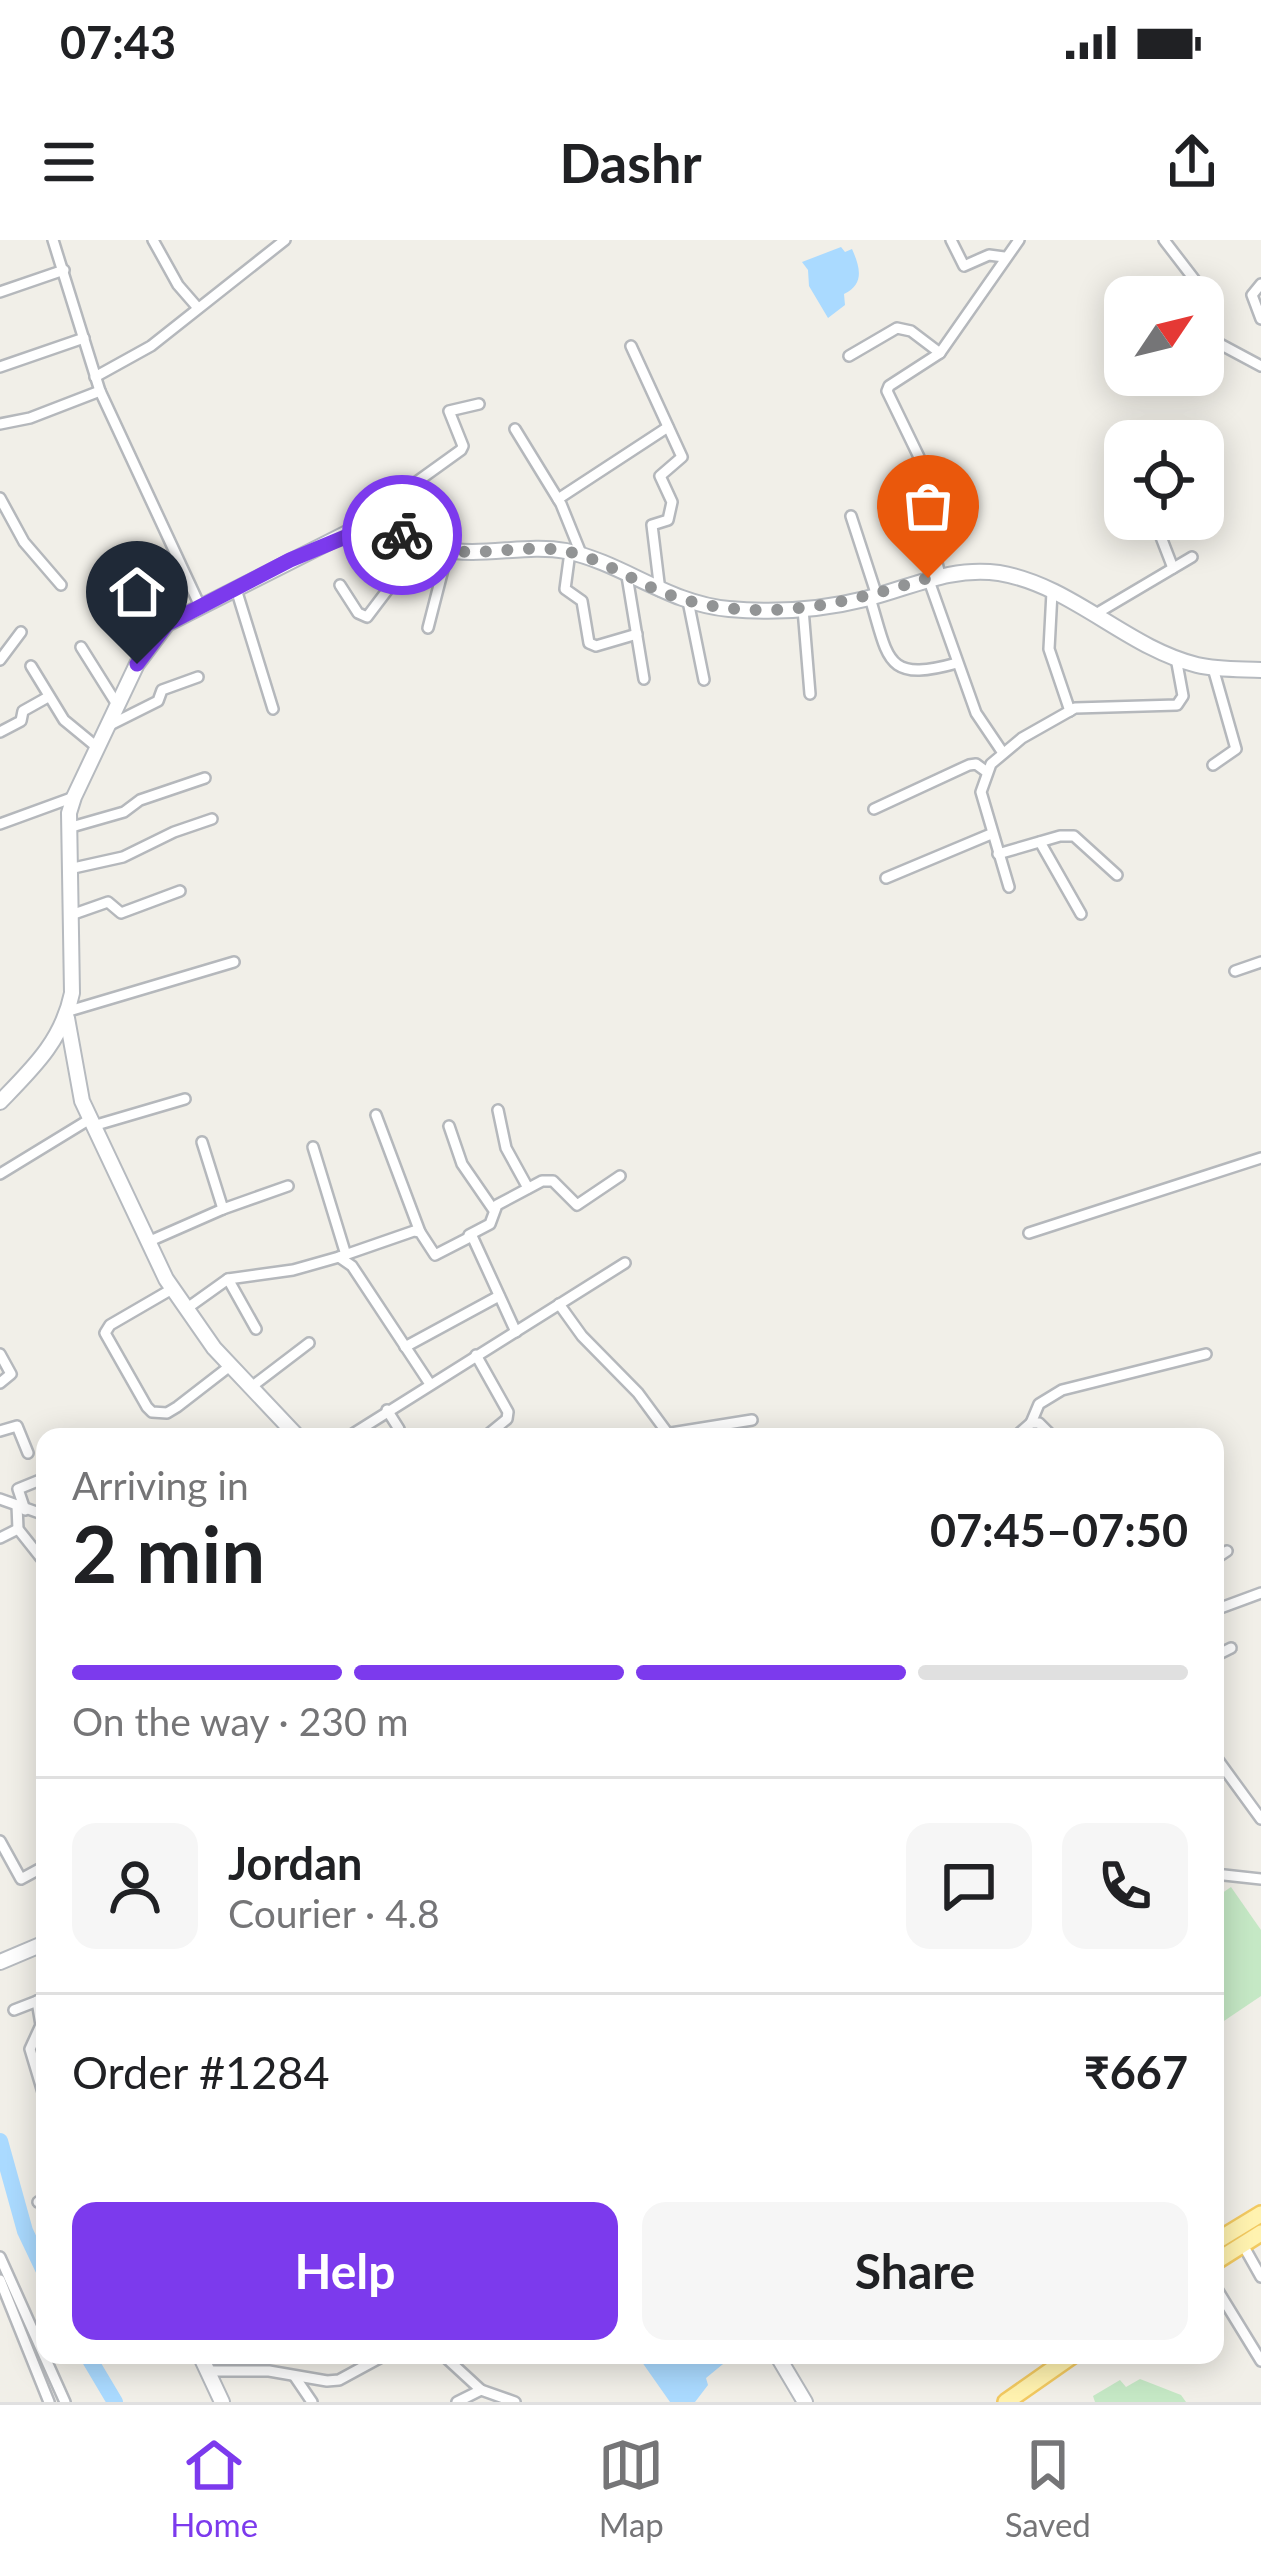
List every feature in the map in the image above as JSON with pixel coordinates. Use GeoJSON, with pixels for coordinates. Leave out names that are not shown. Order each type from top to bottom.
{"type":"FeatureCollection","features":[{"type":"Feature","properties":{"kind":"main road"},"geometry":{"type":"LineString","coordinates":[[1224,2237],[1261,2214]]}},
{"type":"Feature","properties":{"kind":"main road"},"geometry":{"type":"LineString","coordinates":[[1224,2257],[1261,2233]]}},
{"type":"Feature","properties":{"kind":"main road"},"geometry":{"type":"LineString","coordinates":[[990,2402],[1043,2364]]}},
{"type":"Feature","properties":{"kind":"main road"},"geometry":{"type":"LineString","coordinates":[[1006,2402],[1059,2364]]}},
{"type":"Feature","properties":{"kind":"street"},"geometry":{"type":"LineString","coordinates":[[53,240],[100,391],[200,606]]}},
{"type":"Feature","properties":{"kind":"street"},"geometry":{"type":"LineString","coordinates":[[153,240],[178,285],[198,308]]}},
{"type":"Feature","properties":{"kind":"street"},"geometry":{"type":"LineString","coordinates":[[95,377],[151,346],[285,240]]}},
{"type":"Feature","properties":{"kind":"street"},"geometry":{"type":"LineString","coordinates":[[951,240],[964,266],[989,255],[1004,257]]}},
{"type":"Feature","properties":{"kind":"street"},"geometry":{"type":"LineString","coordinates":[[1003,753],[976,713],[957,663],[934,577],[919,458],[887,391],[940,353],[1019,240]]}},
{"type":"Feature","properties":{"kind":"street"},"geometry":{"type":"LineString","coordinates":[[1164,240],[1192,276]]}},
{"type":"Feature","properties":{"kind":"street"},"geometry":{"type":"LineString","coordinates":[[0,292],[64,269]]}},
{"type":"Feature","properties":{"kind":"street"},"geometry":{"type":"LineString","coordinates":[[1261,284],[1252,296],[1261,319]]}},
{"type":"Feature","properties":{"kind":"street"},"geometry":{"type":"LineString","coordinates":[[849,356],[897,328],[940,353]]}},
{"type":"Feature","properties":{"kind":"street"},"geometry":{"type":"LineString","coordinates":[[0,367],[84,338]]}},
{"type":"Feature","properties":{"kind":"street"},"geometry":{"type":"LineString","coordinates":[[631,346],[682,457],[660,476],[671,510],[668,520],[652,525],[660,591]]}},
{"type":"Feature","properties":{"kind":"street"},"geometry":{"type":"LineString","coordinates":[[1224,346],[1261,366]]}},
{"type":"Feature","properties":{"kind":"street"},"geometry":{"type":"LineString","coordinates":[[0,424],[30,418],[100,391]]}},
{"type":"Feature","properties":{"kind":"street"},"geometry":{"type":"LineString","coordinates":[[289,1428],[230,1366],[172,1289],[76,1084],[68,1014],[73,980],[68,828],[74,797],[108,726],[153,640],[167,624],[331,541],[367,528],[404,491],[461,450],[448,412],[479,404]]}},
{"type":"Feature","properties":{"kind":"street"},"geometry":{"type":"LineString","coordinates":[[558,499],[668,427]]}},
{"type":"Feature","properties":{"kind":"street"},"geometry":{"type":"LineString","coordinates":[[515,429],[558,499],[576,554],[565,590],[581,601],[589,643],[596,646],[637,634]]}},
{"type":"Feature","properties":{"kind":"street"},"geometry":{"type":"LineString","coordinates":[[0,498],[27,546],[61,585]]}},
{"type":"Feature","properties":{"kind":"street"},"geometry":{"type":"LineString","coordinates":[[851,516],[889,656],[902,669],[922,673],[957,663]]}},
{"type":"Feature","properties":{"kind":"street"},"geometry":{"type":"LineString","coordinates":[[367,528],[448,550],[576,554],[660,591],[730,609],[803,609],[873,597],[934,577],[998,573],[1052,592],[1177,658],[1213,668],[1261,670]]}},
{"type":"Feature","properties":{"kind":"street"},"geometry":{"type":"LineString","coordinates":[[1162,540],[1173,568]]}},
{"type":"Feature","properties":{"kind":"street"},"geometry":{"type":"LineString","coordinates":[[340,585],[358,613],[367,617],[423,543]]}},
{"type":"Feature","properties":{"kind":"street"},"geometry":{"type":"LineString","coordinates":[[428,628],[448,550]]}},
{"type":"Feature","properties":{"kind":"street"},"geometry":{"type":"LineString","coordinates":[[1094,615],[1192,557]]}},
{"type":"Feature","properties":{"kind":"street"},"geometry":{"type":"LineString","coordinates":[[627,576],[644,679]]}},
{"type":"Feature","properties":{"kind":"street"},"geometry":{"type":"LineString","coordinates":[[236,589],[273,709]]}},
{"type":"Feature","properties":{"kind":"street"},"geometry":{"type":"LineString","coordinates":[[1052,592],[1048,650],[1070,710]]}},
{"type":"Feature","properties":{"kind":"street"},"geometry":{"type":"LineString","coordinates":[[688,601],[704,680]]}},
{"type":"Feature","properties":{"kind":"street"},"geometry":{"type":"LineString","coordinates":[[803,609],[810,694]]}},
{"type":"Feature","properties":{"kind":"street"},"geometry":{"type":"LineString","coordinates":[[0,660],[21,632]]}},
{"type":"Feature","properties":{"kind":"street"},"geometry":{"type":"LineString","coordinates":[[81,647],[118,706]]}},
{"type":"Feature","properties":{"kind":"street"},"geometry":{"type":"LineString","coordinates":[[1009,887],[981,792],[987,772],[1003,753],[1070,710],[1177,705],[1183,695],[1177,658]]}},
{"type":"Feature","properties":{"kind":"street"},"geometry":{"type":"LineString","coordinates":[[31,666],[64,720],[98,748]]}},
{"type":"Feature","properties":{"kind":"street"},"geometry":{"type":"LineString","coordinates":[[1213,668],[1236,748],[1213,765]]}},
{"type":"Feature","properties":{"kind":"street"},"geometry":{"type":"LineString","coordinates":[[108,726],[158,700],[162,690],[199,677]]}},
{"type":"Feature","properties":{"kind":"street"},"geometry":{"type":"LineString","coordinates":[[0,732],[21,721],[23,711],[49,697]]}},
{"type":"Feature","properties":{"kind":"street"},"geometry":{"type":"LineString","coordinates":[[874,809],[969,766],[976,764],[987,772]]}},
{"type":"Feature","properties":{"kind":"street"},"geometry":{"type":"LineString","coordinates":[[68,828],[124,812],[140,800],[205,778]]}},
{"type":"Feature","properties":{"kind":"street"},"geometry":{"type":"LineString","coordinates":[[0,824],[74,797]]}},
{"type":"Feature","properties":{"kind":"street"},"geometry":{"type":"LineString","coordinates":[[69,868],[123,857],[212,819]]}},
{"type":"Feature","properties":{"kind":"street"},"geometry":{"type":"LineString","coordinates":[[886,878],[991,834]]}},
{"type":"Feature","properties":{"kind":"street"},"geometry":{"type":"LineString","coordinates":[[998,854],[1074,836],[1117,875]]}},
{"type":"Feature","properties":{"kind":"street"},"geometry":{"type":"LineString","coordinates":[[1040,842],[1081,914]]}},
{"type":"Feature","properties":{"kind":"street"},"geometry":{"type":"LineString","coordinates":[[71,915],[108,902],[121,913],[180,891]]}},
{"type":"Feature","properties":{"kind":"street"},"geometry":{"type":"LineString","coordinates":[[3,1092],[45,1055],[68,1014],[234,962]]}},
{"type":"Feature","properties":{"kind":"street"},"geometry":{"type":"LineString","coordinates":[[1235,970],[1261,962]]}},
{"type":"Feature","properties":{"kind":"street"},"geometry":{"type":"LineString","coordinates":[[0,1174],[92,1122],[185,1099]]}},
{"type":"Feature","properties":{"kind":"street"},"geometry":{"type":"LineString","coordinates":[[498,1111],[506,1148],[528,1188]]}},
{"type":"Feature","properties":{"kind":"street"},"geometry":{"type":"LineString","coordinates":[[376,1114],[420,1232],[435,1255],[490,1224],[493,1209],[462,1164],[449,1126]]}},
{"type":"Feature","properties":{"kind":"street"},"geometry":{"type":"LineString","coordinates":[[202,1142],[224,1208]]}},
{"type":"Feature","properties":{"kind":"street"},"geometry":{"type":"LineString","coordinates":[[313,1148],[343,1256],[430,1384]]}},
{"type":"Feature","properties":{"kind":"street"},"geometry":{"type":"LineString","coordinates":[[1029,1234],[1261,1158]]}},
{"type":"Feature","properties":{"kind":"street"},"geometry":{"type":"LineString","coordinates":[[493,1209],[542,1181],[553,1181],[577,1205],[620,1176]]}},
{"type":"Feature","properties":{"kind":"street"},"geometry":{"type":"LineString","coordinates":[[150,1241],[289,1186]]}},
{"type":"Feature","properties":{"kind":"street"},"geometry":{"type":"LineString","coordinates":[[186,1309],[229,1279],[293,1270],[420,1232]]}},
{"type":"Feature","properties":{"kind":"street"},"geometry":{"type":"LineString","coordinates":[[469,1235],[475,1239],[516,1332]]}},
{"type":"Feature","properties":{"kind":"street"},"geometry":{"type":"LineString","coordinates":[[361,1428],[625,1263]]}},
{"type":"Feature","properties":{"kind":"street"},"geometry":{"type":"LineString","coordinates":[[229,1279],[256,1329]]}},
{"type":"Feature","properties":{"kind":"street"},"geometry":{"type":"LineString","coordinates":[[172,1289],[110,1325],[105,1334],[148,1407],[167,1413],[230,1366]]}},
{"type":"Feature","properties":{"kind":"street"},"geometry":{"type":"LineString","coordinates":[[405,1347],[500,1296]]}},
{"type":"Feature","properties":{"kind":"street"},"geometry":{"type":"LineString","coordinates":[[559,1304],[663,1428]]}},
{"type":"Feature","properties":{"kind":"street"},"geometry":{"type":"LineString","coordinates":[[250,1388],[310,1343]]}},
{"type":"Feature","properties":{"kind":"street"},"geometry":{"type":"LineString","coordinates":[[0,1354],[11,1374],[0,1383]]}},
{"type":"Feature","properties":{"kind":"street"},"geometry":{"type":"LineString","coordinates":[[1026,1428],[1039,1404],[1062,1390],[1206,1354]]}},
{"type":"Feature","properties":{"kind":"street"},"geometry":{"type":"LineString","coordinates":[[476,1355],[508,1412],[496,1428]]}},
{"type":"Feature","properties":{"kind":"street"},"geometry":{"type":"LineString","coordinates":[[388,1409],[398,1428]]}},
{"type":"Feature","properties":{"kind":"street"},"geometry":{"type":"LineString","coordinates":[[695,1428],[752,1420]]}},
{"type":"Feature","properties":{"kind":"street"},"geometry":{"type":"LineString","coordinates":[[1031,1423],[1044,1428]]}},
{"type":"Feature","properties":{"kind":"street"},"geometry":{"type":"LineString","coordinates":[[0,1431],[17,1426],[28,1453]]}},
{"type":"Feature","properties":{"kind":"street"},"geometry":{"type":"LineString","coordinates":[[36,1482],[18,1489],[18,1529],[36,1552]]}},
{"type":"Feature","properties":{"kind":"street"},"geometry":{"type":"LineString","coordinates":[[0,1499],[36,1512]]}},
{"type":"Feature","properties":{"kind":"street"},"geometry":{"type":"LineString","coordinates":[[0,1538],[18,1529]]}},
{"type":"Feature","properties":{"kind":"street"},"geometry":{"type":"LineString","coordinates":[[1224,1553],[1228,1551]]}},
{"type":"Feature","properties":{"kind":"street"},"geometry":{"type":"LineString","coordinates":[[1224,1606],[1261,1592]]}},
{"type":"Feature","properties":{"kind":"street"},"geometry":{"type":"LineString","coordinates":[[1224,1652],[1231,1648]]}},
{"type":"Feature","properties":{"kind":"street"},"geometry":{"type":"LineString","coordinates":[[1224,1768],[1261,1819]]}},
{"type":"Feature","properties":{"kind":"street"},"geometry":{"type":"LineString","coordinates":[[0,1841],[21,1879],[36,1872]]}},
{"type":"Feature","properties":{"kind":"street"},"geometry":{"type":"LineString","coordinates":[[1224,1875],[1261,1880]]}},
{"type":"Feature","properties":{"kind":"street"},"geometry":{"type":"LineString","coordinates":[[3,1960],[36,1947]]}},
{"type":"Feature","properties":{"kind":"street"},"geometry":{"type":"LineString","coordinates":[[14,2010],[36,2002]]}},
{"type":"Feature","properties":{"kind":"street"},"geometry":{"type":"LineString","coordinates":[[36,2036],[30,2049],[36,2069]]}},
{"type":"Feature","properties":{"kind":"street"},"geometry":{"type":"LineString","coordinates":[[1243,2245],[1261,2277]]}},
{"type":"Feature","properties":{"kind":"street"},"geometry":{"type":"LineString","coordinates":[[0,2257],[36,2339]]}},
{"type":"Feature","properties":{"kind":"street"},"geometry":{"type":"LineString","coordinates":[[0,2280],[49,2402]]}},
{"type":"Feature","properties":{"kind":"street"},"geometry":{"type":"LineString","coordinates":[[1224,2301],[1261,2361]]}},
{"type":"Feature","properties":{"kind":"street"},"geometry":{"type":"LineString","coordinates":[[47,2364],[64,2402]]}},
{"type":"Feature","properties":{"kind":"street"},"geometry":{"type":"LineString","coordinates":[[204,2364],[222,2402]]}},
{"type":"Feature","properties":{"kind":"street"},"geometry":{"type":"LineString","coordinates":[[207,2372],[253,2369],[314,2381],[339,2380],[368,2364]]}},
{"type":"Feature","properties":{"kind":"street"},"geometry":{"type":"LineString","coordinates":[[458,2364],[481,2390],[515,2402]]}},
{"type":"Feature","properties":{"kind":"street"},"geometry":{"type":"LineString","coordinates":[[782,2364],[805,2402]]}},
{"type":"Feature","properties":{"kind":"street"},"geometry":{"type":"LineString","coordinates":[[295,2375],[312,2402]]}},
{"type":"Feature","properties":{"kind":"street"},"geometry":{"type":"LineString","coordinates":[[457,2402],[481,2390]]}},
{"type":"Feature","properties":{"kind":"green space"},"geometry":{"type":"Polygon","coordinates":[[[1231,1887],[1261,1930],[1261,1996],[1224,2021],[1224,1892],[1231,1887]]]}},
{"type":"Feature","properties":{"kind":"green space"},"geometry":{"type":"Polygon","coordinates":[[[1140,2379],[1181,2395],[1186,2402],[1095,2402],[1093,2396],[1120,2380],[1126,2387],[1140,2379]]]}},
{"type":"Feature","properties":{"kind":"water"},"geometry":{"type":"Polygon","coordinates":[[[841,247],[845,252],[852,249],[858,280],[844,294],[845,305],[828,318],[809,286],[802,262],[841,247]]]}},
{"type":"Feature","properties":{"kind":"water"},"geometry":{"type":"Polygon","coordinates":[[[643,2364],[723,2364],[706,2378],[708,2385],[695,2402],[670,2402],[643,2364]]]}},
{"type":"Feature","properties":{"kind":"waterway"},"geometry":{"type":"LineString","coordinates":[[0,2141],[36,2254]]}},
{"type":"Feature","properties":{"kind":"waterway"},"geometry":{"type":"LineString","coordinates":[[92,2364],[115,2402]]}},
{"type":"Feature","properties":{"kind":"way so far"},"geometry":{"type":"LineString","coordinates":[[402,535],[456,551],[570,552],[660,591],[730,609],[836,605],[928,578]]}},
{"type":"Feature","properties":{"kind":"route"},"geometry":{"type":"LineString","coordinates":[[137,664],[167,624],[290,560],[351,531],[379,528],[402,535]]}}]}
